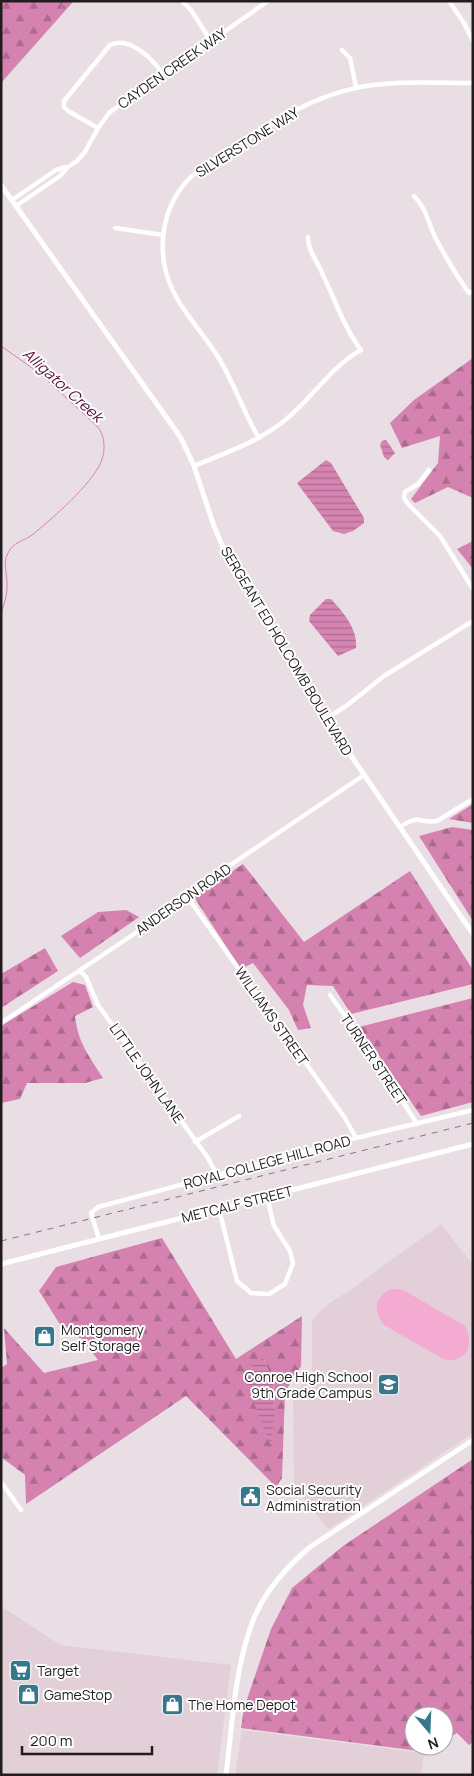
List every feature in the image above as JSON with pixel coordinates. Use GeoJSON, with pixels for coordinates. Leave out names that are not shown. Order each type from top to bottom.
{"type":"FeatureCollection","features":[{"type":"Feature","properties":{"kind":"street"},"geometry":{"type":"LineString","coordinates":[[182,1],[211,41]]}},
{"type":"Feature","properties":{"kind":"street"},"geometry":{"type":"LineString","coordinates":[[258,1],[261,6]]}},
{"type":"Feature","properties":{"kind":"street","name":"CAYDEN CREEK WAY"},"geometry":{"type":"LineString","coordinates":[[16,206],[60,176],[85,152],[98,128],[110,112],[268,1]]}},
{"type":"Feature","properties":{"kind":"street"},"geometry":{"type":"LineString","coordinates":[[449,1],[464,23],[473,41]]}},
{"type":"Feature","properties":{"kind":"street"},"geometry":{"type":"LineString","coordinates":[[98,128],[68,111],[64,107],[64,101],[113,43],[122,43],[138,49],[148,56],[163,74]]}},
{"type":"Feature","properties":{"kind":"street"},"geometry":{"type":"LineString","coordinates":[[342,50],[350,58],[356,88]]}},
{"type":"Feature","properties":{"kind":"street","name":"SILVERSTONE WAY"},"geometry":{"type":"LineString","coordinates":[[259,438],[218,357],[173,292],[164,264],[163,235],[170,208],[179,191],[203,167],[295,110],[325,96],[356,88],[403,83],[473,83]]}},
{"type":"Feature","properties":{"kind":"street","name":"CAYDEN CREEK WAY"},"geometry":{"type":"LineString","coordinates":[[12,200],[56,170],[68,167]]}},
{"type":"Feature","properties":{"kind":"street","name":"SERGEANT ED HOLCOMB BOULEVARD"},"geometry":{"type":"LineString","coordinates":[[1,185],[180,438],[194,466],[224,550],[326,719],[473,934]]}},
{"type":"Feature","properties":{"kind":"street"},"geometry":{"type":"LineString","coordinates":[[414,196],[422,204],[442,250],[471,292]]}},
{"type":"Feature","properties":{"kind":"street"},"geometry":{"type":"LineString","coordinates":[[115,228],[163,235]]}},
{"type":"Feature","properties":{"kind":"street"},"geometry":{"type":"LineString","coordinates":[[194,466],[259,438],[286,420],[331,372],[361,350],[345,326],[322,272],[308,247],[308,237]]}},
{"type":"Feature","properties":{"kind":"street"},"geometry":{"type":"LineString","coordinates":[[429,470],[418,484],[405,492],[404,498],[440,536],[473,589]]}},
{"type":"Feature","properties":{"kind":"street"},"geometry":{"type":"LineString","coordinates":[[326,719],[384,676],[473,621]]}},
{"type":"Feature","properties":{"kind":"street","name":"ANDERSON ROAD"},"geometry":{"type":"LineString","coordinates":[[1,1022],[173,908],[186,895],[364,776]]}},
{"type":"Feature","properties":{"kind":"street"},"geometry":{"type":"LineString","coordinates":[[400,827],[415,818],[432,822],[437,821],[473,799]]}},
{"type":"Feature","properties":{"kind":"street","name":"WILLIAMS STREET"},"geometry":{"type":"LineString","coordinates":[[186,895],[345,1118],[356,1138]]}},
{"type":"Feature","properties":{"kind":"street","name":"LITTLE JOHN LANE"},"geometry":{"type":"LineString","coordinates":[[80,971],[86,977],[98,1005],[208,1158],[216,1175]]}},
{"type":"Feature","properties":{"kind":"street","name":"TURNER STREET"},"geometry":{"type":"LineString","coordinates":[[330,995],[375,1058],[417,1124]]}},
{"type":"Feature","properties":{"kind":"street","name":"ROYAL COLLEGE HILL ROAD"},"geometry":{"type":"LineString","coordinates":[[99,1239],[91,1213],[98,1207],[356,1138],[473,1110]]}},
{"type":"Feature","properties":{"kind":"street"},"geometry":{"type":"LineString","coordinates":[[195,1142],[239,1116]]}},
{"type":"Feature","properties":{"kind":"street","name":"METCALF STREET"},"geometry":{"type":"LineString","coordinates":[[1,1264],[473,1144]]}},
{"type":"Feature","properties":{"kind":"street"},"geometry":{"type":"LineString","coordinates":[[218,1209],[237,1281],[251,1293],[268,1294],[286,1284],[292,1263],[290,1251],[274,1226],[267,1197]]}},
{"type":"Feature","properties":{"kind":"street"},"geometry":{"type":"LineString","coordinates":[[226,1775],[239,1675],[249,1630],[261,1605],[275,1583],[296,1559],[310,1547],[473,1440]]}},
{"type":"Feature","properties":{"kind":"street"},"geometry":{"type":"LineString","coordinates":[[1,1482],[21,1510]]}},
{"type":"Feature","properties":{"kind":"shaded area"},"geometry":{"type":"Polygon","coordinates":[[[386,440],[395,453],[388,460],[384,457],[380,445],[382,441],[386,440]]]}},
{"type":"Feature","properties":{"kind":"shaded area"},"geometry":{"type":"Polygon","coordinates":[[[326,460],[331,463],[364,518],[364,523],[353,531],[344,534],[333,531],[297,483],[326,460]]]}},
{"type":"Feature","properties":{"kind":"shaded area"},"geometry":{"type":"Polygon","coordinates":[[[326,599],[331,599],[340,609],[349,621],[355,634],[356,648],[338,656],[309,621],[310,615],[326,599]]]}},
{"type":"Feature","properties":{"kind":"shaded area","name":"Conroe High School 9th Grade Campus"},"geometry":{"type":"Polygon","coordinates":[[[441,1224],[473,1265],[473,1433],[330,1528],[327,1528],[297,1490],[294,1482],[293,1398],[312,1370],[312,1321],[328,1304],[349,1291],[441,1224]]]}},
{"type":"Feature","properties":{"kind":"shaded area"},"geometry":{"type":"Polygon","coordinates":[[[390,1289],[405,1291],[465,1326],[469,1345],[464,1355],[453,1360],[445,1360],[384,1325],[378,1315],[377,1306],[381,1297],[390,1289]]]}},
{"type":"Feature","properties":{"kind":"shaded area"},"geometry":{"type":"Polygon","coordinates":[[[263,1358],[273,1381],[275,1407],[271,1445],[241,1372],[263,1358]]]}},
{"type":"Feature","properties":{"kind":"shaded area"},"geometry":{"type":"Polygon","coordinates":[[[1,1606],[60,1645],[231,1665],[217,1775],[1,1775],[1,1606]]]}},
{"type":"Feature","properties":{"kind":"shaded area"},"geometry":{"type":"Polygon","coordinates":[[[242,1730],[404,1750],[404,1756],[424,1756],[421,1775],[235,1775],[242,1730]]]}},
{"type":"Feature","properties":{"kind":"green space"},"geometry":{"type":"Polygon","coordinates":[[[1,1],[73,1],[1,83],[1,1]]]}},
{"type":"Feature","properties":{"kind":"green space"},"geometry":{"type":"Polygon","coordinates":[[[473,358],[473,498],[448,487],[415,503],[411,499],[438,463],[440,436],[402,448],[390,423],[414,400],[473,358]]]}},
{"type":"Feature","properties":{"kind":"green space"},"geometry":{"type":"Polygon","coordinates":[[[473,541],[473,569],[457,549],[473,541]]]}},
{"type":"Feature","properties":{"kind":"green space"},"geometry":{"type":"Polygon","coordinates":[[[473,804],[473,823],[449,819],[473,804]]]}},
{"type":"Feature","properties":{"kind":"green space"},"geometry":{"type":"Polygon","coordinates":[[[452,827],[473,830],[473,921],[419,836],[452,827]]]}},
{"type":"Feature","properties":{"kind":"green space"},"geometry":{"type":"Polygon","coordinates":[[[243,864],[304,942],[410,871],[473,970],[473,984],[351,1014],[333,986],[307,985],[303,1005],[311,1028],[298,1030],[289,1010],[253,963],[241,969],[194,897],[243,864]]]}},
{"type":"Feature","properties":{"kind":"green space"},"geometry":{"type":"Polygon","coordinates":[[[126,910],[139,917],[80,958],[61,936],[98,912],[126,910]]]}},
{"type":"Feature","properties":{"kind":"green space"},"geometry":{"type":"Polygon","coordinates":[[[45,948],[58,971],[1,1008],[1,974],[45,948]]]}},
{"type":"Feature","properties":{"kind":"green space"},"geometry":{"type":"Polygon","coordinates":[[[73,982],[85,985],[93,1007],[75,1016],[76,1026],[81,1042],[103,1078],[85,1083],[27,1083],[20,1099],[1,1103],[1,1028],[4,1024],[73,982]]]}},
{"type":"Feature","properties":{"kind":"green space"},"geometry":{"type":"Polygon","coordinates":[[[473,998],[473,1102],[421,1116],[359,1027],[473,998]]]}},
{"type":"Feature","properties":{"kind":"green space"},"geometry":{"type":"Polygon","coordinates":[[[162,1238],[236,1359],[302,1316],[301,1366],[285,1392],[282,1478],[276,1487],[186,1396],[26,1504],[25,1475],[1,1457],[1,1368],[7,1364],[4,1328],[44,1373],[98,1360],[81,1338],[66,1334],[39,1291],[56,1267],[162,1238]],[[263,1358],[275,1407],[273,1381],[263,1358]]]}},
{"type":"Feature","properties":{"kind":"green space"},"geometry":{"type":"Polygon","coordinates":[[[473,1459],[473,1742],[469,1745],[457,1733],[454,1735],[454,1706],[404,1706],[404,1749],[241,1728],[244,1708],[271,1629],[292,1588],[343,1546],[473,1459]]]}},
{"type":"Feature","properties":{"kind":"waterway","name":"Alligator Creek"},"geometry":{"type":"LineString","coordinates":[[1,71],[53,23],[65,1]]}},
{"type":"Feature","properties":{"kind":"waterway","name":"Alligator Creek"},"geometry":{"type":"LineString","coordinates":[[1,346],[38,372],[97,426],[102,434],[104,448],[103,457],[96,471],[80,491],[40,528],[10,549],[5,561],[7,590],[1,613]]}},
{"type":"Feature","properties":{"kind":"railway"},"geometry":{"type":"LineString","coordinates":[[1,1241],[473,1123]]}},
{"type":"Feature","properties":{"kind":"place","name":"Montgomery Self Storage"},"geometry":{"type":"Point","coordinates":[45,1337]}},
{"type":"Feature","properties":{"kind":"place","name":"Conroe High School 9th Grade Campus"},"geometry":{"type":"Point","coordinates":[388,1384]}},
{"type":"Feature","properties":{"kind":"place","name":"Social Security Administration"},"geometry":{"type":"Point","coordinates":[250,1497]}},
{"type":"Feature","properties":{"kind":"place","name":"Target"},"geometry":{"type":"Point","coordinates":[21,1670]}},
{"type":"Feature","properties":{"kind":"place","name":"GameStop"},"geometry":{"type":"Point","coordinates":[28,1694]}},
{"type":"Feature","properties":{"kind":"place","name":"The Home Depot"},"geometry":{"type":"Point","coordinates":[172,1704]}}]}
